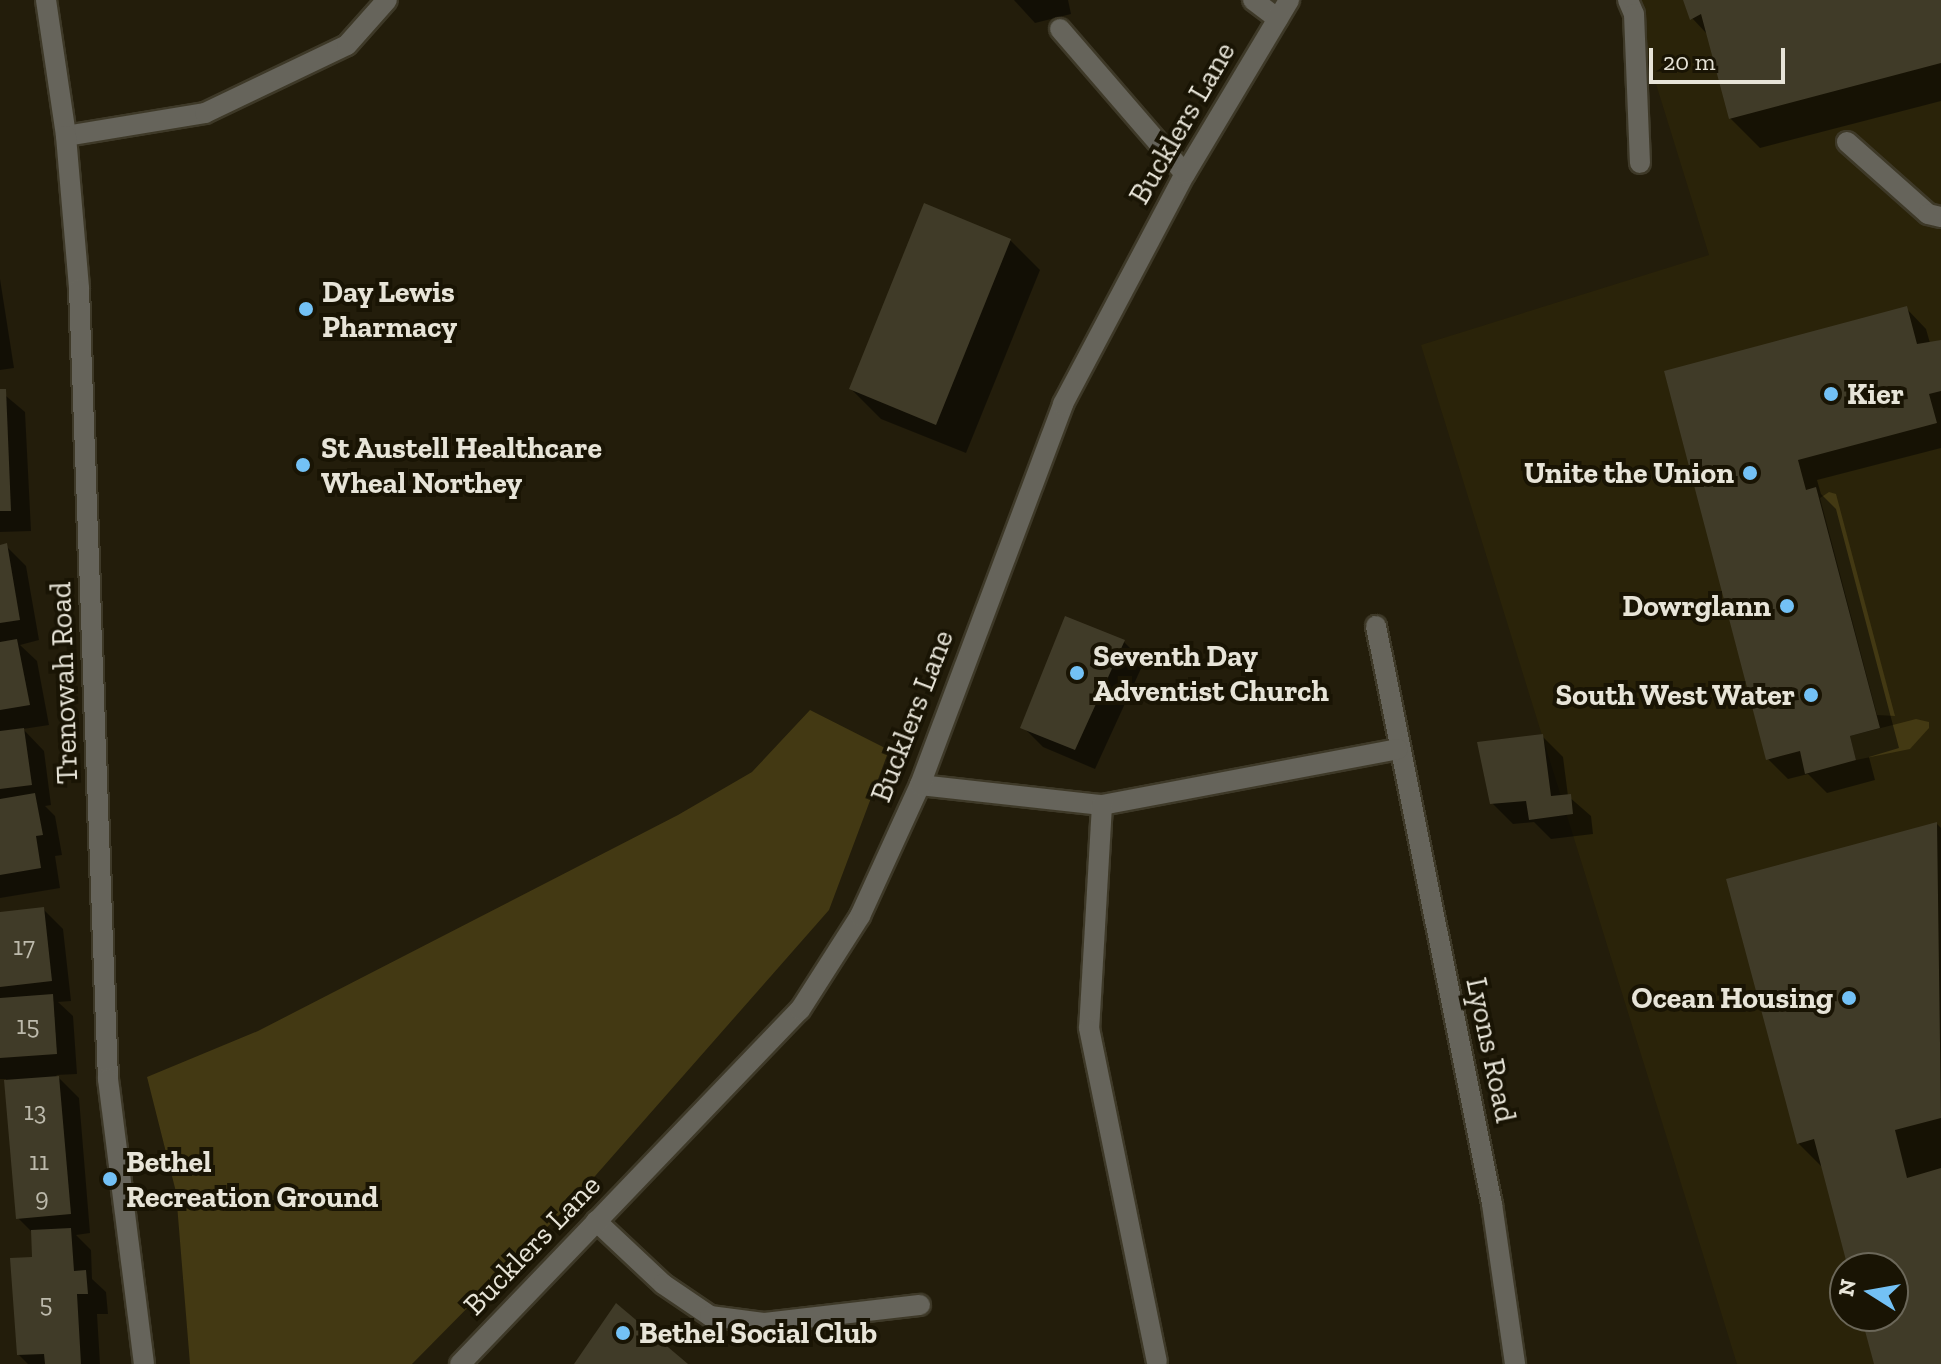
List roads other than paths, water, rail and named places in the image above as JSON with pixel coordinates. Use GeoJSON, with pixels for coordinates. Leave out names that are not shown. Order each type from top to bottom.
{"type":"FeatureCollection","features":[{"type":"Feature","properties":{"kind":"street","name":"Trenowah Road"},"geometry":{"type":"LineString","coordinates":[[46,0],[66,136],[79,289],[108,1079],[144,1364]]}},
{"type":"Feature","properties":{"kind":"street"},"geometry":{"type":"LineString","coordinates":[[66,136],[205,113],[347,45],[387,0]]}},
{"type":"Feature","properties":{"kind":"street"},"geometry":{"type":"LineString","coordinates":[[1253,0],[1278,19]]}},
{"type":"Feature","properties":{"kind":"street","name":"Bucklers Lane"},"geometry":{"type":"LineString","coordinates":[[460,1364],[800,1010],[860,916],[920,785],[1063,404],[1185,174],[1289,0]]}},
{"type":"Feature","properties":{"kind":"street"},"geometry":{"type":"LineString","coordinates":[[1628,0],[1634,14],[1640,163]]}},
{"type":"Feature","properties":{"kind":"street"},"geometry":{"type":"LineString","coordinates":[[1060,29],[1185,174]]}},
{"type":"Feature","properties":{"kind":"street"},"geometry":{"type":"LineString","coordinates":[[1847,142],[1928,214],[1941,217]]}},
{"type":"Feature","properties":{"kind":"street","name":"Lyons Road"},"geometry":{"type":"LineString","coordinates":[[1376,626],[1398,749],[1492,1204],[1515,1364]]}},
{"type":"Feature","properties":{"kind":"street"},"geometry":{"type":"LineString","coordinates":[[920,785],[1102,805],[1398,749]]}},
{"type":"Feature","properties":{"kind":"street"},"geometry":{"type":"LineString","coordinates":[[1102,805],[1089,1028],[1157,1361]]}},
{"type":"Feature","properties":{"kind":"street"},"geometry":{"type":"LineString","coordinates":[[596,1221],[663,1284],[710,1316],[764,1323],[920,1305]]}},
{"type":"Feature","properties":{"kind":"place","name":"Day Lewis Pharmacy"},"geometry":{"type":"Point","coordinates":[306,309]}},
{"type":"Feature","properties":{"kind":"place","name":"Kier"},"geometry":{"type":"Point","coordinates":[1831,394]}},
{"type":"Feature","properties":{"kind":"place","name":"St Austell Healthcare Wheal Northey"},"geometry":{"type":"Point","coordinates":[303,465]}},
{"type":"Feature","properties":{"kind":"place","name":"Unite the Union"},"geometry":{"type":"Point","coordinates":[1750,473]}},
{"type":"Feature","properties":{"kind":"place","name":"Dowrglann"},"geometry":{"type":"Point","coordinates":[1787,606]}},
{"type":"Feature","properties":{"kind":"place","name":"Seventh Day Adventist Church"},"geometry":{"type":"Point","coordinates":[1077,673]}},
{"type":"Feature","properties":{"kind":"place","name":"South West Water"},"geometry":{"type":"Point","coordinates":[1811,695]}},
{"type":"Feature","properties":{"kind":"place","name":"Ocean Housing"},"geometry":{"type":"Point","coordinates":[1849,998]}},
{"type":"Feature","properties":{"kind":"place","name":"Bethel Recreation Ground"},"geometry":{"type":"Point","coordinates":[110,1179]}},
{"type":"Feature","properties":{"kind":"place","name":"Bethel Social Club"},"geometry":{"type":"Point","coordinates":[623,1333]}}]}
